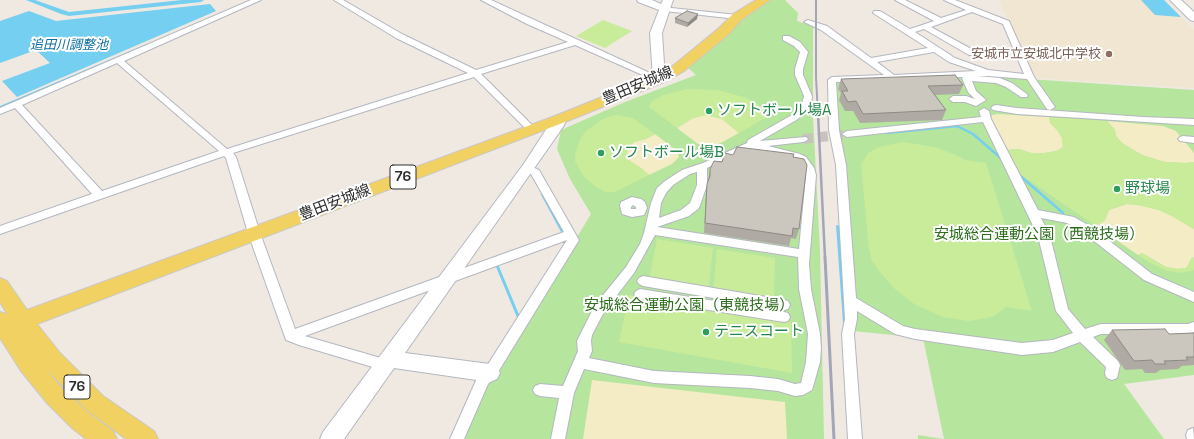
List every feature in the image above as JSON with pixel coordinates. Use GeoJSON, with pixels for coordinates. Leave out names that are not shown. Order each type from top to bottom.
{"type":"FeatureCollection","features":[{"type":"Feature","properties":{"kind":"main road","name":"豊田安城線"},"geometry":{"type":"LineString","coordinates":[[7,324],[560,119],[659,79],[679,68],[724,31],[737,17],[764,0]]}},
{"type":"Feature","properties":{"kind":"main road","name":"76"},"geometry":{"type":"LineString","coordinates":[[0,286],[7,324],[29,364],[55,396],[80,420],[105,439]]}},
{"type":"Feature","properties":{"kind":"main road","name":"76"},"geometry":{"type":"LineString","coordinates":[[7,324],[52,360],[78,388],[116,419],[146,439]]}},
{"type":"Feature","properties":{"kind":"street"},"geometry":{"type":"LineString","coordinates":[[338,0],[399,36],[475,73],[531,129]]}},
{"type":"Feature","properties":{"kind":"street"},"geometry":{"type":"LineString","coordinates":[[485,0],[659,79],[656,33],[667,4]]}},
{"type":"Feature","properties":{"kind":"street"},"geometry":{"type":"LineString","coordinates":[[642,0],[737,17]]}},
{"type":"Feature","properties":{"kind":"street"},"geometry":{"type":"LineString","coordinates":[[900,0],[940,22]]}},
{"type":"Feature","properties":{"kind":"street"},"geometry":{"type":"LineString","coordinates":[[948,0],[1006,23],[1030,77],[1050,107]]}},
{"type":"Feature","properties":{"kind":"street"},"geometry":{"type":"LineString","coordinates":[[1175,0],[1194,17]]}},
{"type":"Feature","properties":{"kind":"street"},"geometry":{"type":"LineString","coordinates":[[0,111],[253,1]]}},
{"type":"Feature","properties":{"kind":"street"},"geometry":{"type":"LineString","coordinates":[[909,32],[972,10]]}},
{"type":"Feature","properties":{"kind":"street"},"geometry":{"type":"LineString","coordinates":[[877,13],[952,60],[988,73]]}},
{"type":"Feature","properties":{"kind":"street"},"geometry":{"type":"LineString","coordinates":[[808,22],[824,28],[892,77]]}},
{"type":"Feature","properties":{"kind":"street"},"geometry":{"type":"LineString","coordinates":[[926,27],[972,53]]}},
{"type":"Feature","properties":{"kind":"street"},"geometry":{"type":"LineString","coordinates":[[558,439],[567,393],[585,350],[584,341],[586,334],[599,310],[631,269],[645,245],[651,227],[656,203],[661,192],[668,183],[686,172],[746,146],[795,118],[806,105],[808,96],[799,75],[799,69],[804,52],[797,44],[786,38]]}},
{"type":"Feature","properties":{"kind":"street"},"geometry":{"type":"LineString","coordinates":[[0,230],[227,152],[575,42]]}},
{"type":"Feature","properties":{"kind":"street"},"geometry":{"type":"LineString","coordinates":[[869,61],[935,49]]}},
{"type":"Feature","properties":{"kind":"street"},"geometry":{"type":"LineString","coordinates":[[118,60],[231,157],[254,233],[291,336],[299,340],[388,362],[490,376]]}},
{"type":"Feature","properties":{"kind":"street"},"geometry":{"type":"LineString","coordinates":[[856,439],[848,334],[851,318],[841,165],[834,130],[832,80],[988,73],[1030,77]]}},
{"type":"Feature","properties":{"kind":"street"},"geometry":{"type":"LineString","coordinates":[[1024,94],[997,80],[966,78],[978,102],[977,107],[985,115],[1044,236],[1062,311],[1083,336],[1113,365],[1112,374]]}},
{"type":"Feature","properties":{"kind":"street"},"geometry":{"type":"LineString","coordinates":[[953,99],[991,102],[996,108]]}},
{"type":"Feature","properties":{"kind":"street"},"geometry":{"type":"LineString","coordinates":[[16,104],[100,196]]}},
{"type":"Feature","properties":{"kind":"street"},"geometry":{"type":"LineString","coordinates":[[847,134],[985,115],[996,108],[1144,120],[1147,118],[1192,124]]}},
{"type":"Feature","properties":{"kind":"street"},"geometry":{"type":"LineString","coordinates":[[331,439],[528,168],[560,119]]}},
{"type":"Feature","properties":{"kind":"street"},"geometry":{"type":"LineString","coordinates":[[746,146],[803,139]]}},
{"type":"Feature","properties":{"kind":"street"},"geometry":{"type":"LineString","coordinates":[[1183,139],[1194,140]]}},
{"type":"Feature","properties":{"kind":"street"},"geometry":{"type":"LineString","coordinates":[[580,362],[654,377],[750,382],[778,385],[795,390],[803,389],[807,386],[809,382],[814,348],[814,334],[805,289],[804,254],[811,175],[809,168],[802,159],[796,156],[746,146]]}},
{"type":"Feature","properties":{"kind":"street"},"geometry":{"type":"LineString","coordinates":[[651,227],[685,213],[695,205],[702,185],[702,166]]}},
{"type":"Feature","properties":{"kind":"street"},"geometry":{"type":"LineString","coordinates":[[457,439],[490,376],[573,240],[535,172],[528,168]]}},
{"type":"Feature","properties":{"kind":"street"},"geometry":{"type":"LineString","coordinates":[[1034,214],[1070,220],[1089,231],[1148,277],[1194,297]]}},
{"type":"Feature","properties":{"kind":"street"},"geometry":{"type":"LineString","coordinates":[[651,227],[804,254]]}},
{"type":"Feature","properties":{"kind":"street"},"geometry":{"type":"LineString","coordinates":[[291,336],[571,234]]}},
{"type":"Feature","properties":{"kind":"street"},"geometry":{"type":"LineString","coordinates":[[643,281],[784,305]]}},
{"type":"Feature","properties":{"kind":"street"},"geometry":{"type":"LineString","coordinates":[[640,294],[784,318]]}},
{"type":"Feature","properties":{"kind":"street"},"geometry":{"type":"LineString","coordinates":[[852,302],[900,330],[915,334],[1022,349],[1053,346],[1101,329],[1188,329],[1194,327]]}},
{"type":"Feature","properties":{"kind":"street"},"geometry":{"type":"LineString","coordinates":[[540,390],[567,393]]}},
{"type":"Feature","properties":{"kind":"shaded area","name":"安城市立安城北中学校"},"geometry":{"type":"Polygon","coordinates":[[[999,0],[1164,0],[1194,30],[1194,88],[1036,78],[999,0]]]}},
{"type":"Feature","properties":{"kind":"green space","name":"安城総合運動公園（東競技場）"},"geometry":{"type":"Polygon","coordinates":[[[771,0],[785,0],[798,13],[797,21],[813,26],[813,116],[820,251],[824,439],[463,439],[472,411],[591,214],[570,179],[557,149],[561,130],[625,102],[696,75],[687,67],[706,53],[751,12],[771,0]]]}},
{"type":"Feature","properties":{"kind":"green space"},"geometry":{"type":"Polygon","coordinates":[[[603,20],[632,31],[605,48],[576,36],[603,20]]]}},
{"type":"Feature","properties":{"kind":"green space","name":"安城総合運動公園（西競技場）"},"geometry":{"type":"Polygon","coordinates":[[[988,75],[1194,90],[1194,375],[1124,384],[1164,439],[944,439],[923,338],[853,331],[840,135],[834,81],[988,75]]]}},
{"type":"Feature","properties":{"kind":"green space","name":"ソフトボール場A"},"geometry":{"type":"Polygon","coordinates":[[[687,89],[718,90],[743,97],[753,101],[768,114],[767,117],[739,133],[722,119],[706,115],[693,118],[677,128],[649,107],[652,101],[663,95],[687,89]]]}},
{"type":"Feature","properties":{"kind":"green space","name":"ソフトボール場B"},"geometry":{"type":"Polygon","coordinates":[[[616,115],[633,118],[655,134],[646,139],[634,142],[629,147],[627,152],[630,161],[649,175],[615,192],[605,192],[584,177],[575,161],[575,155],[580,139],[587,130],[603,119],[616,115]]]}},
{"type":"Feature","properties":{"kind":"green space","name":"野球場"},"geometry":{"type":"Polygon","coordinates":[[[1049,117],[1107,121],[1115,130],[1116,136],[1122,143],[1142,155],[1165,162],[1194,162],[1194,229],[1159,210],[1127,204],[1109,210],[1105,220],[1096,226],[1018,173],[1006,150],[1019,149],[1031,153],[1044,153],[1057,151],[1063,147],[1062,138],[1058,131],[1050,123],[1049,117]]]}},
{"type":"Feature","properties":{"kind":"green space"},"geometry":{"type":"Polygon","coordinates":[[[903,142],[935,147],[965,160],[986,163],[1032,311],[1006,307],[994,316],[969,321],[943,317],[914,304],[895,289],[879,271],[872,261],[869,249],[861,165],[868,153],[879,147],[903,142]]]}},
{"type":"Feature","properties":{"kind":"green space","name":"テニスコート"},"geometry":{"type":"Polygon","coordinates":[[[657,239],[713,248],[708,290],[649,280],[657,239]]]}},
{"type":"Feature","properties":{"kind":"green space","name":"テニスコート"},"geometry":{"type":"Polygon","coordinates":[[[717,249],[775,258],[774,301],[713,291],[717,249]]]}},
{"type":"Feature","properties":{"kind":"green space"},"geometry":{"type":"Polygon","coordinates":[[[1142,253],[1161,265],[1174,269],[1186,268],[1192,257],[1194,258],[1194,270],[1182,273],[1168,271],[1152,264],[1138,255],[1142,253]]]}},
{"type":"Feature","properties":{"kind":"green space","name":"テニスコート"},"geometry":{"type":"Polygon","coordinates":[[[629,295],[791,322],[792,373],[619,342],[629,295]]]}},
{"type":"Feature","properties":{"kind":"green space"},"geometry":{"type":"Polygon","coordinates":[[[918,435],[944,439],[918,439],[918,435]]]}},
{"type":"Feature","properties":{"kind":"sand"},"geometry":{"type":"Polygon","coordinates":[[[998,114],[1049,117],[1050,123],[1058,131],[1062,138],[1063,147],[1057,151],[1044,153],[1031,153],[1019,149],[1006,150],[990,120],[992,115],[998,114]]]}},
{"type":"Feature","properties":{"kind":"sand"},"geometry":{"type":"Polygon","coordinates":[[[706,115],[722,119],[739,133],[715,146],[706,147],[698,144],[677,128],[693,118],[706,115]]]}},
{"type":"Feature","properties":{"kind":"sand"},"geometry":{"type":"Polygon","coordinates":[[[1107,121],[1163,126],[1176,131],[1194,153],[1194,162],[1165,162],[1142,155],[1122,143],[1116,136],[1115,130],[1107,121]]]}},
{"type":"Feature","properties":{"kind":"sand"},"geometry":{"type":"Polygon","coordinates":[[[655,134],[677,151],[679,157],[672,164],[649,175],[630,161],[627,152],[629,147],[634,142],[646,139],[655,134]]]}},
{"type":"Feature","properties":{"kind":"sand"},"geometry":{"type":"Polygon","coordinates":[[[1127,204],[1159,210],[1194,229],[1194,258],[1192,257],[1186,268],[1178,269],[1166,267],[1142,253],[1138,255],[1096,226],[1105,220],[1109,210],[1127,204]]]}},
{"type":"Feature","properties":{"kind":"sand"},"geometry":{"type":"Polygon","coordinates":[[[592,380],[785,402],[787,439],[583,439],[592,380]]]}},
{"type":"Feature","properties":{"kind":"water"},"geometry":{"type":"Polygon","coordinates":[[[1141,0],[1164,0],[1181,17],[1155,15],[1141,0]]]}},
{"type":"Feature","properties":{"kind":"water","name":"追田川調整池"},"geometry":{"type":"Polygon","coordinates":[[[210,4],[216,11],[17,97],[2,81],[50,63],[36,50],[0,63],[0,21],[29,11],[56,21],[210,4]]]}},
{"type":"Feature","properties":{"kind":"water"},"geometry":{"type":"Polygon","coordinates":[[[836,225],[841,226],[848,324],[843,323],[836,225]]]}},
{"type":"Feature","properties":{"kind":"building"},"geometry":{"type":"Polygon","coordinates":[[[687,11],[698,14],[688,23],[675,18],[687,11]]]}},
{"type":"Feature","properties":{"kind":"building"},"geometry":{"type":"Polygon","coordinates":[[[955,75],[963,85],[928,86],[946,110],[863,114],[856,101],[848,102],[842,91],[848,91],[841,79],[955,75]]]}},
{"type":"Feature","properties":{"kind":"building"},"geometry":{"type":"Polygon","coordinates":[[[737,147],[794,154],[793,157],[804,159],[807,165],[799,229],[793,228],[792,236],[705,223],[707,184],[710,176],[710,169],[714,161],[722,162],[725,153],[733,155],[737,147]]]}},
{"type":"Feature","properties":{"kind":"building"},"geometry":{"type":"Polygon","coordinates":[[[1165,329],[1169,334],[1194,333],[1194,357],[1186,357],[1188,360],[1164,361],[1166,364],[1155,364],[1152,360],[1134,361],[1112,330],[1165,329]]]}},
{"type":"Feature","properties":{"kind":"waterway"},"geometry":{"type":"LineString","coordinates":[[29,0],[69,14],[201,0]]}},
{"type":"Feature","properties":{"kind":"waterway"},"geometry":{"type":"LineString","coordinates":[[0,107],[147,45]]}},
{"type":"Feature","properties":{"kind":"waterway"},"geometry":{"type":"LineString","coordinates":[[886,133],[957,126],[973,134],[1003,160]]}},
{"type":"Feature","properties":{"kind":"waterway"},"geometry":{"type":"LineString","coordinates":[[1018,174],[1063,213]]}},
{"type":"Feature","properties":{"kind":"waterway"},"geometry":{"type":"LineString","coordinates":[[542,194],[564,235]]}},
{"type":"Feature","properties":{"kind":"waterway"},"geometry":{"type":"LineString","coordinates":[[496,263],[518,316]]}},
{"type":"Feature","properties":{"kind":"tunnel"},"geometry":{"type":"LineString","coordinates":[[803,139],[847,134]]}},
{"type":"Feature","properties":{"kind":"railway"},"geometry":{"type":"LineString","coordinates":[[816,0],[816,77],[818,115]]}},
{"type":"Feature","properties":{"kind":"railway"},"geometry":{"type":"LineString","coordinates":[[818,114],[825,258]]}},
{"type":"Feature","properties":{"kind":"railway"},"geometry":{"type":"LineString","coordinates":[[825,257],[834,439]]}},
{"type":"Feature","properties":{"kind":"place","name":"安城市立安城北中学校"},"geometry":{"type":"Point","coordinates":[1109,54]}},
{"type":"Feature","properties":{"kind":"place","name":"ソフトボール場A"},"geometry":{"type":"Point","coordinates":[709,111]}},
{"type":"Feature","properties":{"kind":"place","name":"ソフトボール場B"},"geometry":{"type":"Point","coordinates":[601,153]}},
{"type":"Feature","properties":{"kind":"place","name":"野球場"},"geometry":{"type":"Point","coordinates":[1117,189]}},
{"type":"Feature","properties":{"kind":"place","name":"テニスコート"},"geometry":{"type":"Point","coordinates":[706,332]}}]}
